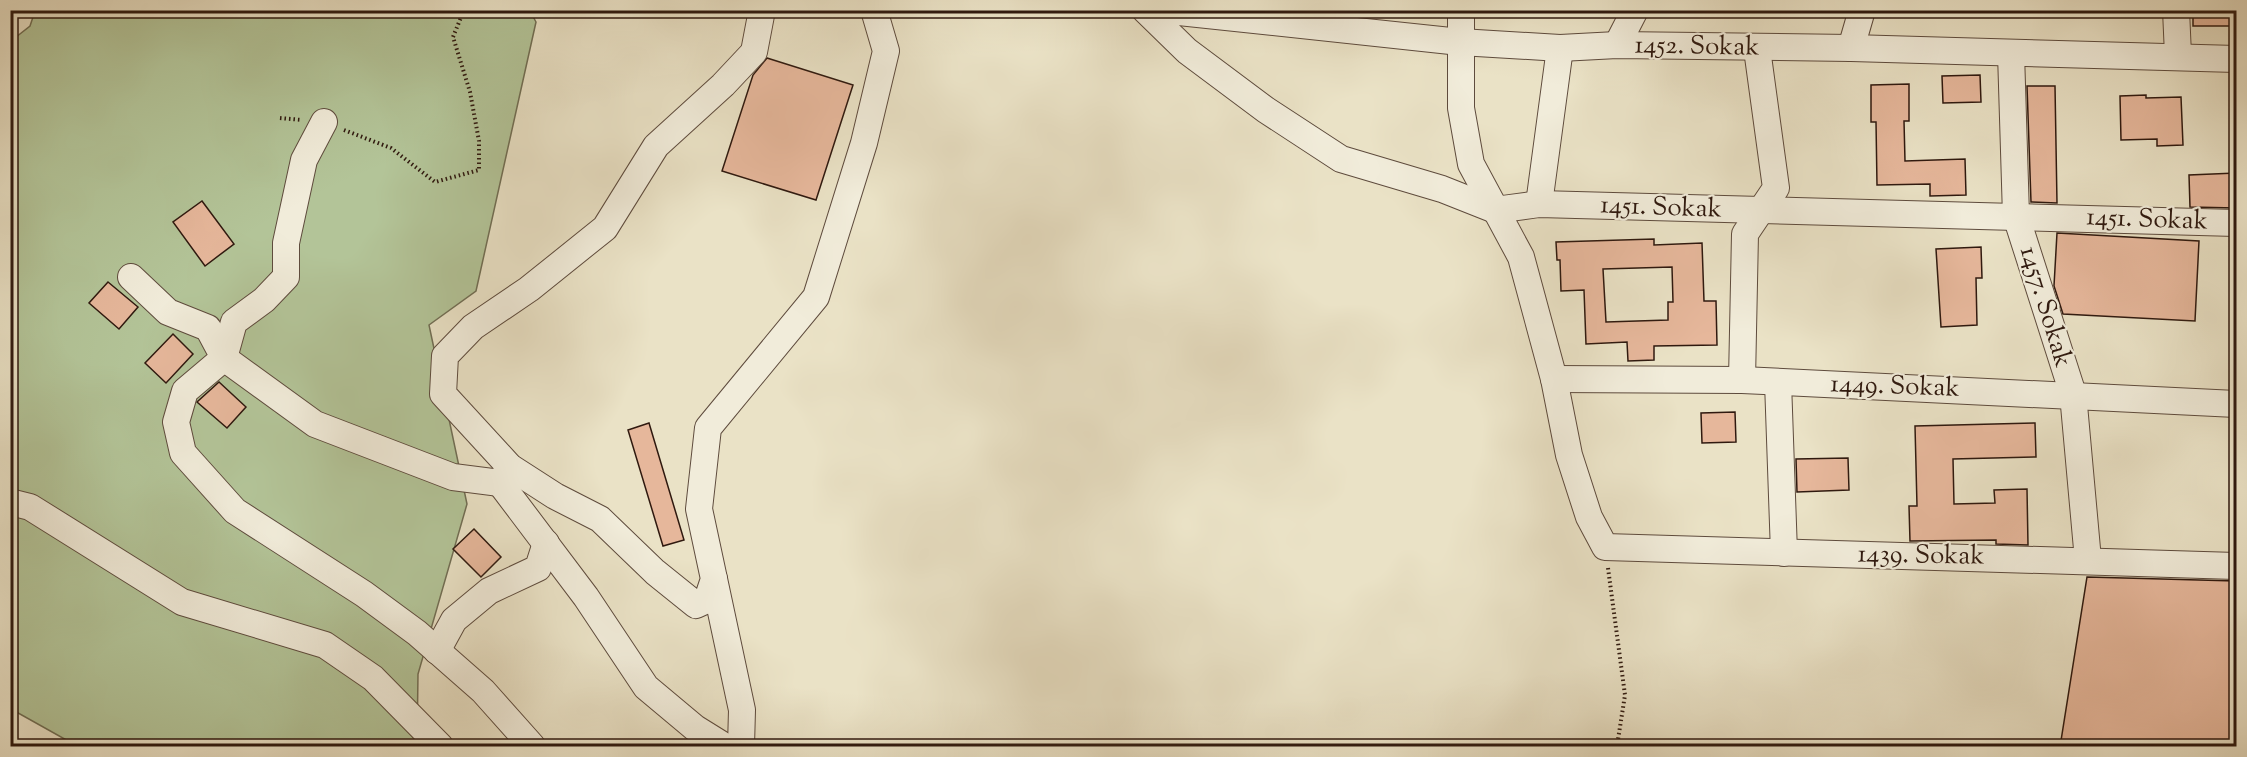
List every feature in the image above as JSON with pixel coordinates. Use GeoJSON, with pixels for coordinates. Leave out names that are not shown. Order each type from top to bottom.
{"type":"FeatureCollection","features":[{"type":"Feature","properties":{"kind":"street"},"geometry":{"type":"LineString","coordinates":[[724,747],[695,728],[645,687],[586,597],[546,543],[505,475],[443,394],[445,356],[473,327],[529,289],[606,228],[656,146],[723,85],[754,52],[762,10]]}},
{"type":"Feature","properties":{"kind":"street"},"geometry":{"type":"LineString","coordinates":[[741,747],[742,710],[699,508],[708,428],[816,297],[864,143],[886,51],[874,10]]}},
{"type":"Feature","properties":{"kind":"street","name":"1451. Sokak"},"geometry":{"type":"LineString","coordinates":[[1145,10],[1187,51],[1266,111],[1341,159],[1442,189],[1495,210],[1539,204],[2236,224]]}},
{"type":"Feature","properties":{"kind":"street","name":"1452. Sokak"},"geometry":{"type":"LineString","coordinates":[[1160,10],[1460,42],[1560,48],[1617,45],[1757,49],[1851,48],[2178,55],[2236,59]]}},
{"type":"Feature","properties":{"kind":"street"},"geometry":{"type":"LineString","coordinates":[[1461,10],[1461,108],[1464,137],[1471,164],[1521,258],[1554,379],[1569,454],[1589,517],[1605,547]]}},
{"type":"Feature","properties":{"kind":"street"},"geometry":{"type":"LineString","coordinates":[[1617,45],[1635,10]]}},
{"type":"Feature","properties":{"kind":"street"},"geometry":{"type":"LineString","coordinates":[[1851,48],[1862,10]]}},
{"type":"Feature","properties":{"kind":"street"},"geometry":{"type":"LineString","coordinates":[[2176,10],[2178,55]]}},
{"type":"Feature","properties":{"kind":"street"},"geometry":{"type":"LineString","coordinates":[[1539,204],[1560,48]]}},
{"type":"Feature","properties":{"kind":"street"},"geometry":{"type":"LineString","coordinates":[[1742,380],[1744,234],[1776,188],[1757,49]]}},
{"type":"Feature","properties":{"kind":"street","name":"1457. Sokak"},"geometry":{"type":"LineString","coordinates":[[2011,53],[2016,216],[2073,394],[2088,560]]}},
{"type":"Feature","properties":{"kind":"street"},"geometry":{"type":"LineString","coordinates":[[324,122],[304,160],[286,243],[286,277],[264,300],[234,322],[224,358],[185,391],[176,422],[183,453],[235,511],[364,594],[437,651],[483,691],[532,747]]}},
{"type":"Feature","properties":{"kind":"street"},"geometry":{"type":"LineString","coordinates":[[131,277],[168,312],[208,328],[224,358],[315,424],[453,477],[505,475],[555,496],[600,519],[655,572],[696,605],[707,600],[714,579]]}},
{"type":"Feature","properties":{"kind":"street","name":"1449. Sokak"},"geometry":{"type":"LineString","coordinates":[[1554,379],[1742,380],[2073,394],[2236,404]]}},
{"type":"Feature","properties":{"kind":"street"},"geometry":{"type":"LineString","coordinates":[[1778,382],[1784,553]]}},
{"type":"Feature","properties":{"kind":"street"},"geometry":{"type":"LineString","coordinates":[[10,486],[20,505],[182,602],[325,645],[373,678],[440,747]]}},
{"type":"Feature","properties":{"kind":"street"},"geometry":{"type":"LineString","coordinates":[[437,651],[454,621],[489,591],[538,568],[546,543]]}},
{"type":"Feature","properties":{"kind":"street","name":"1439. Sokak"},"geometry":{"type":"LineString","coordinates":[[1605,547],[2236,566]]}},
{"type":"Feature","properties":{"kind":"path"},"geometry":{"type":"LineString","coordinates":[[280,118],[324,122],[391,148],[435,183],[479,170],[479,141],[453,37],[464,10]]}},
{"type":"Feature","properties":{"kind":"path"},"geometry":{"type":"LineString","coordinates":[[1605,547],[1625,695],[1617,747]]}},
{"type":"Feature","properties":{"kind":"green space"},"geometry":{"type":"Polygon","coordinates":[[[35,11],[530,11],[536,22],[476,291],[429,325],[467,504],[418,674],[417,746],[77,746],[11,709],[11,41],[30,26],[35,11]]]}},
{"type":"Feature","properties":{"kind":"building"},"geometry":{"type":"Polygon","coordinates":[[[2193,10],[2234,10],[2234,26],[2193,26],[2193,10]]]}},
{"type":"Feature","properties":{"kind":"building"},"geometry":{"type":"Polygon","coordinates":[[[767,58],[853,85],[816,200],[722,171],[753,75],[767,58]]]}},
{"type":"Feature","properties":{"kind":"building"},"geometry":{"type":"Polygon","coordinates":[[[1980,75],[1981,102],[1943,103],[1942,76],[1980,75]]]}},
{"type":"Feature","properties":{"kind":"building"},"geometry":{"type":"Polygon","coordinates":[[[1909,84],[1909,121],[1904,121],[1905,161],[1965,159],[1966,195],[1930,196],[1930,184],[1877,185],[1876,122],[1871,122],[1871,85],[1909,84]]]}},
{"type":"Feature","properties":{"kind":"building"},"geometry":{"type":"Polygon","coordinates":[[[2027,86],[2055,86],[2057,203],[2031,202],[2027,86]]]}},
{"type":"Feature","properties":{"kind":"building"},"geometry":{"type":"Polygon","coordinates":[[[2146,95],[2146,98],[2181,97],[2183,145],[2157,146],[2157,139],[2121,140],[2120,96],[2146,95]]]}},
{"type":"Feature","properties":{"kind":"building"},"geometry":{"type":"Polygon","coordinates":[[[2236,173],[2236,208],[2190,207],[2189,175],[2236,173]]]}},
{"type":"Feature","properties":{"kind":"building"},"geometry":{"type":"Polygon","coordinates":[[[202,201],[234,244],[205,266],[173,222],[202,201]]]}},
{"type":"Feature","properties":{"kind":"building"},"geometry":{"type":"Polygon","coordinates":[[[2057,233],[2199,241],[2195,321],[2063,314],[2054,286],[2057,233]]]}},
{"type":"Feature","properties":{"kind":"building"},"geometry":{"type":"Polygon","coordinates":[[[1654,239],[1654,245],[1702,243],[1704,301],[1716,301],[1717,345],[1654,346],[1654,360],[1628,361],[1627,342],[1586,344],[1584,290],[1561,291],[1560,260],[1557,260],[1556,242],[1654,239]],[[1672,267],[1603,269],[1606,322],[1668,320],[1668,302],[1673,302],[1672,267]]]}},
{"type":"Feature","properties":{"kind":"building"},"geometry":{"type":"Polygon","coordinates":[[[1981,247],[1982,278],[1976,278],[1977,325],[1941,327],[1936,249],[1981,247]]]}},
{"type":"Feature","properties":{"kind":"building"},"geometry":{"type":"Polygon","coordinates":[[[108,282],[138,307],[119,329],[89,303],[108,282]]]}},
{"type":"Feature","properties":{"kind":"building"},"geometry":{"type":"Polygon","coordinates":[[[173,334],[193,354],[166,383],[145,363],[173,334]]]}},
{"type":"Feature","properties":{"kind":"building"},"geometry":{"type":"Polygon","coordinates":[[[219,382],[246,407],[227,428],[197,402],[219,382]]]}},
{"type":"Feature","properties":{"kind":"building"},"geometry":{"type":"Polygon","coordinates":[[[1735,412],[1736,442],[1702,443],[1701,413],[1735,412]]]}},
{"type":"Feature","properties":{"kind":"building"},"geometry":{"type":"Polygon","coordinates":[[[649,423],[684,540],[663,546],[628,430],[649,423]]]}},
{"type":"Feature","properties":{"kind":"building"},"geometry":{"type":"Polygon","coordinates":[[[2035,423],[2036,457],[1953,459],[1954,504],[1995,503],[1994,490],[2027,489],[2028,545],[1996,544],[1996,540],[1910,541],[1909,506],[1917,506],[1915,426],[2035,423]]]}},
{"type":"Feature","properties":{"kind":"building"},"geometry":{"type":"Polygon","coordinates":[[[1848,458],[1849,490],[1797,492],[1796,459],[1848,458]]]}},
{"type":"Feature","properties":{"kind":"building"},"geometry":{"type":"Polygon","coordinates":[[[474,529],[501,557],[481,577],[453,549],[474,529]]]}},
{"type":"Feature","properties":{"kind":"building"},"geometry":{"type":"Polygon","coordinates":[[[2087,577],[2236,581],[2236,747],[2060,747],[2087,577]]]}}]}
